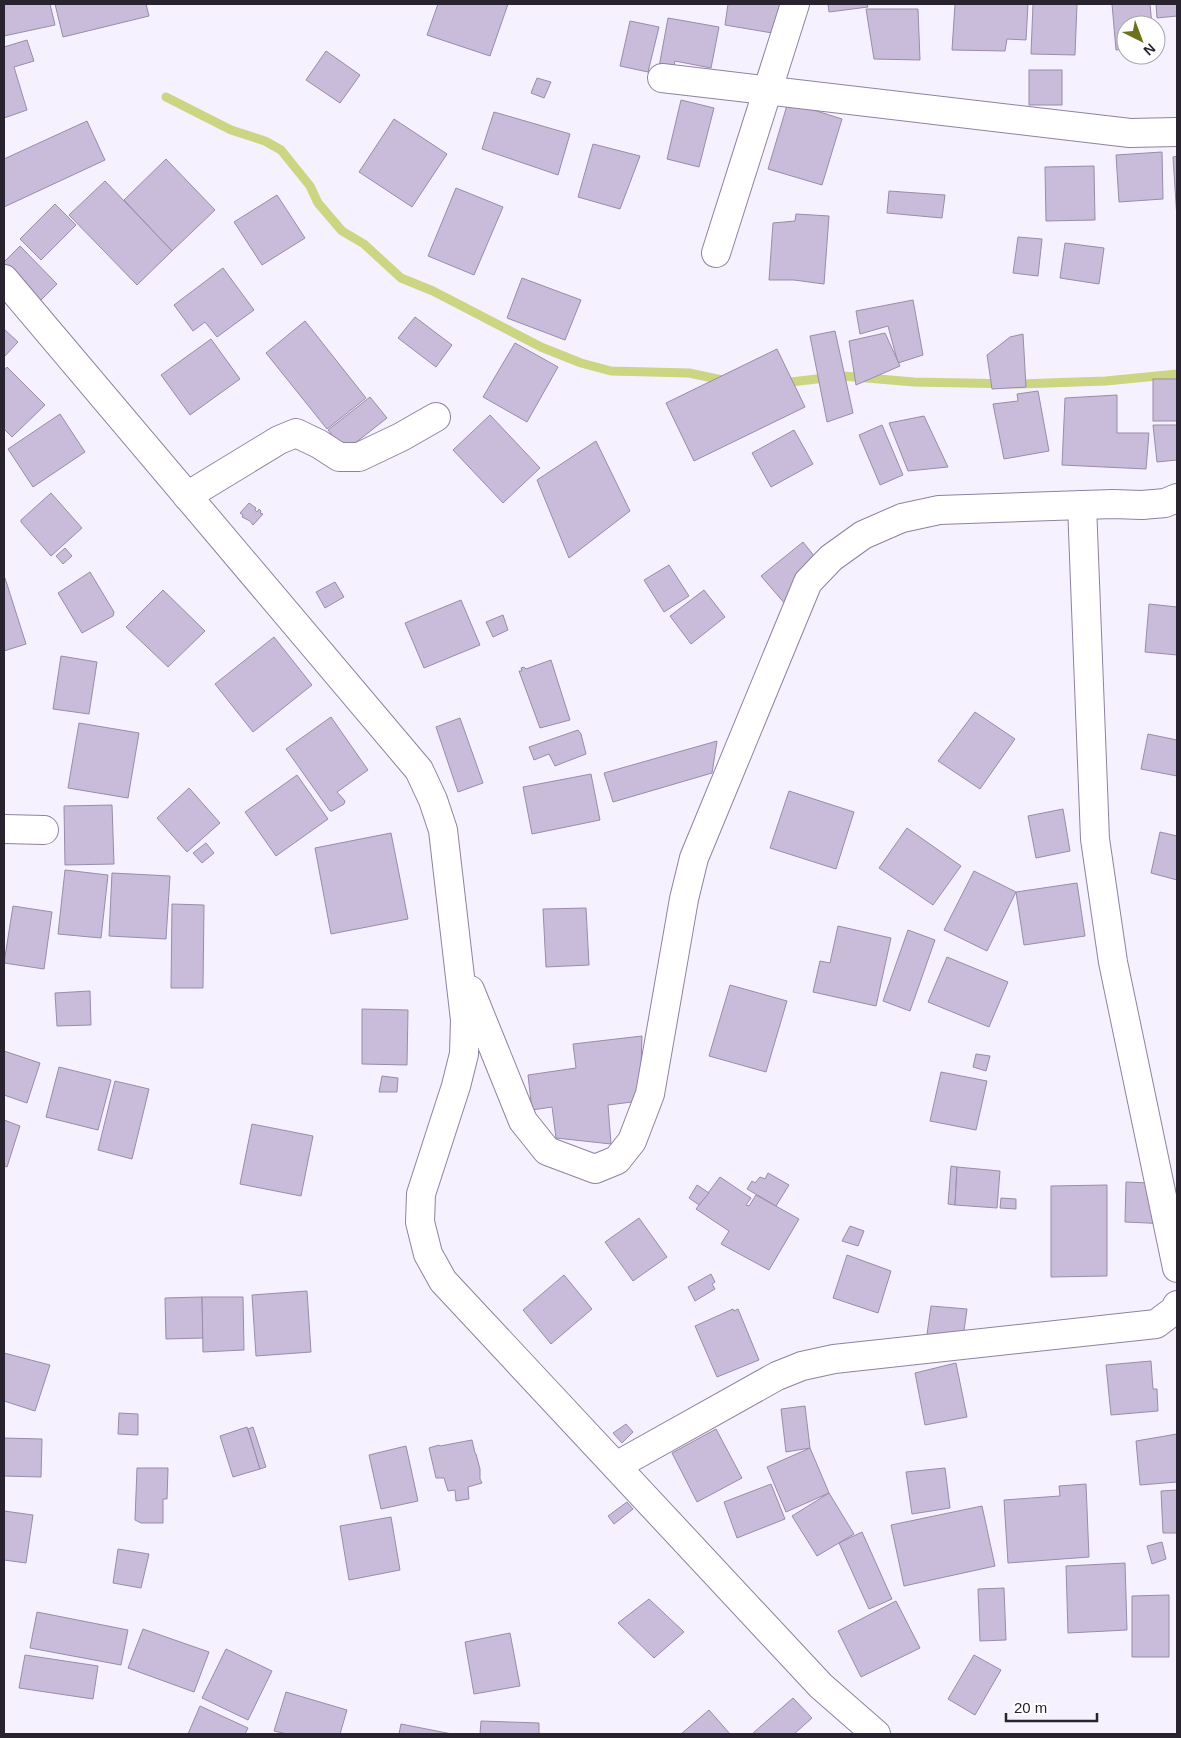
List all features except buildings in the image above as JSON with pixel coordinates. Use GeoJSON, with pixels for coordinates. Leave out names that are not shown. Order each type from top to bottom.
{"type":"FeatureCollection","features":[{"type":"Feature","properties":{"kind":"street"},"geometry":{"type":"LineString","coordinates":[[716,253],[795,4]]}},
{"type":"Feature","properties":{"kind":"street"},"geometry":{"type":"LineString","coordinates":[[662,78],[1130,133],[1177,132]]}},
{"type":"Feature","properties":{"kind":"street"},"geometry":{"type":"LineString","coordinates":[[4,279],[419,770],[433,800],[443,830],[465,1020],[464,1054],[456,1086],[421,1194],[420,1222],[428,1254],[443,1281],[821,1686],[876,1734]]}},
{"type":"Feature","properties":{"kind":"street"},"geometry":{"type":"LineString","coordinates":[[187,496],[279,440],[296,433],[318,444],[339,458],[359,457],[401,437],[436,417]]}},
{"type":"Feature","properties":{"kind":"street"},"geometry":{"type":"LineString","coordinates":[[458,961],[523,1121],[547,1151],[595,1169],[616,1160],[632,1141],[650,1094],[684,898],[694,858],[808,582],[831,558],[863,535],[902,518],[939,510],[1113,504],[1142,506],[1165,503],[1177,498]]}},
{"type":"Feature","properties":{"kind":"street"},"geometry":{"type":"LineString","coordinates":[[1082,505],[1095,838],[1113,962],[1177,1268]]}},
{"type":"Feature","properties":{"kind":"street"},"geometry":{"type":"LineString","coordinates":[[4,829],[44,830]]}},
{"type":"Feature","properties":{"kind":"street"},"geometry":{"type":"LineString","coordinates":[[616,1466],[776,1376],[802,1366],[834,1359],[1156,1324],[1176,1309],[1177,1305]]}},
{"type":"Feature","properties":{"kind":"waterway"},"geometry":{"type":"LineString","coordinates":[[166,97],[231,130],[265,141],[281,150],[310,186],[318,203],[342,231],[364,244],[401,278],[433,291],[541,347],[581,363],[611,371],[689,373],[727,381]]}},
{"type":"Feature","properties":{"kind":"waterway"},"geometry":{"type":"LineString","coordinates":[[782,383],[843,376],[914,382],[1019,384],[1106,381],[1177,374]]}}]}
